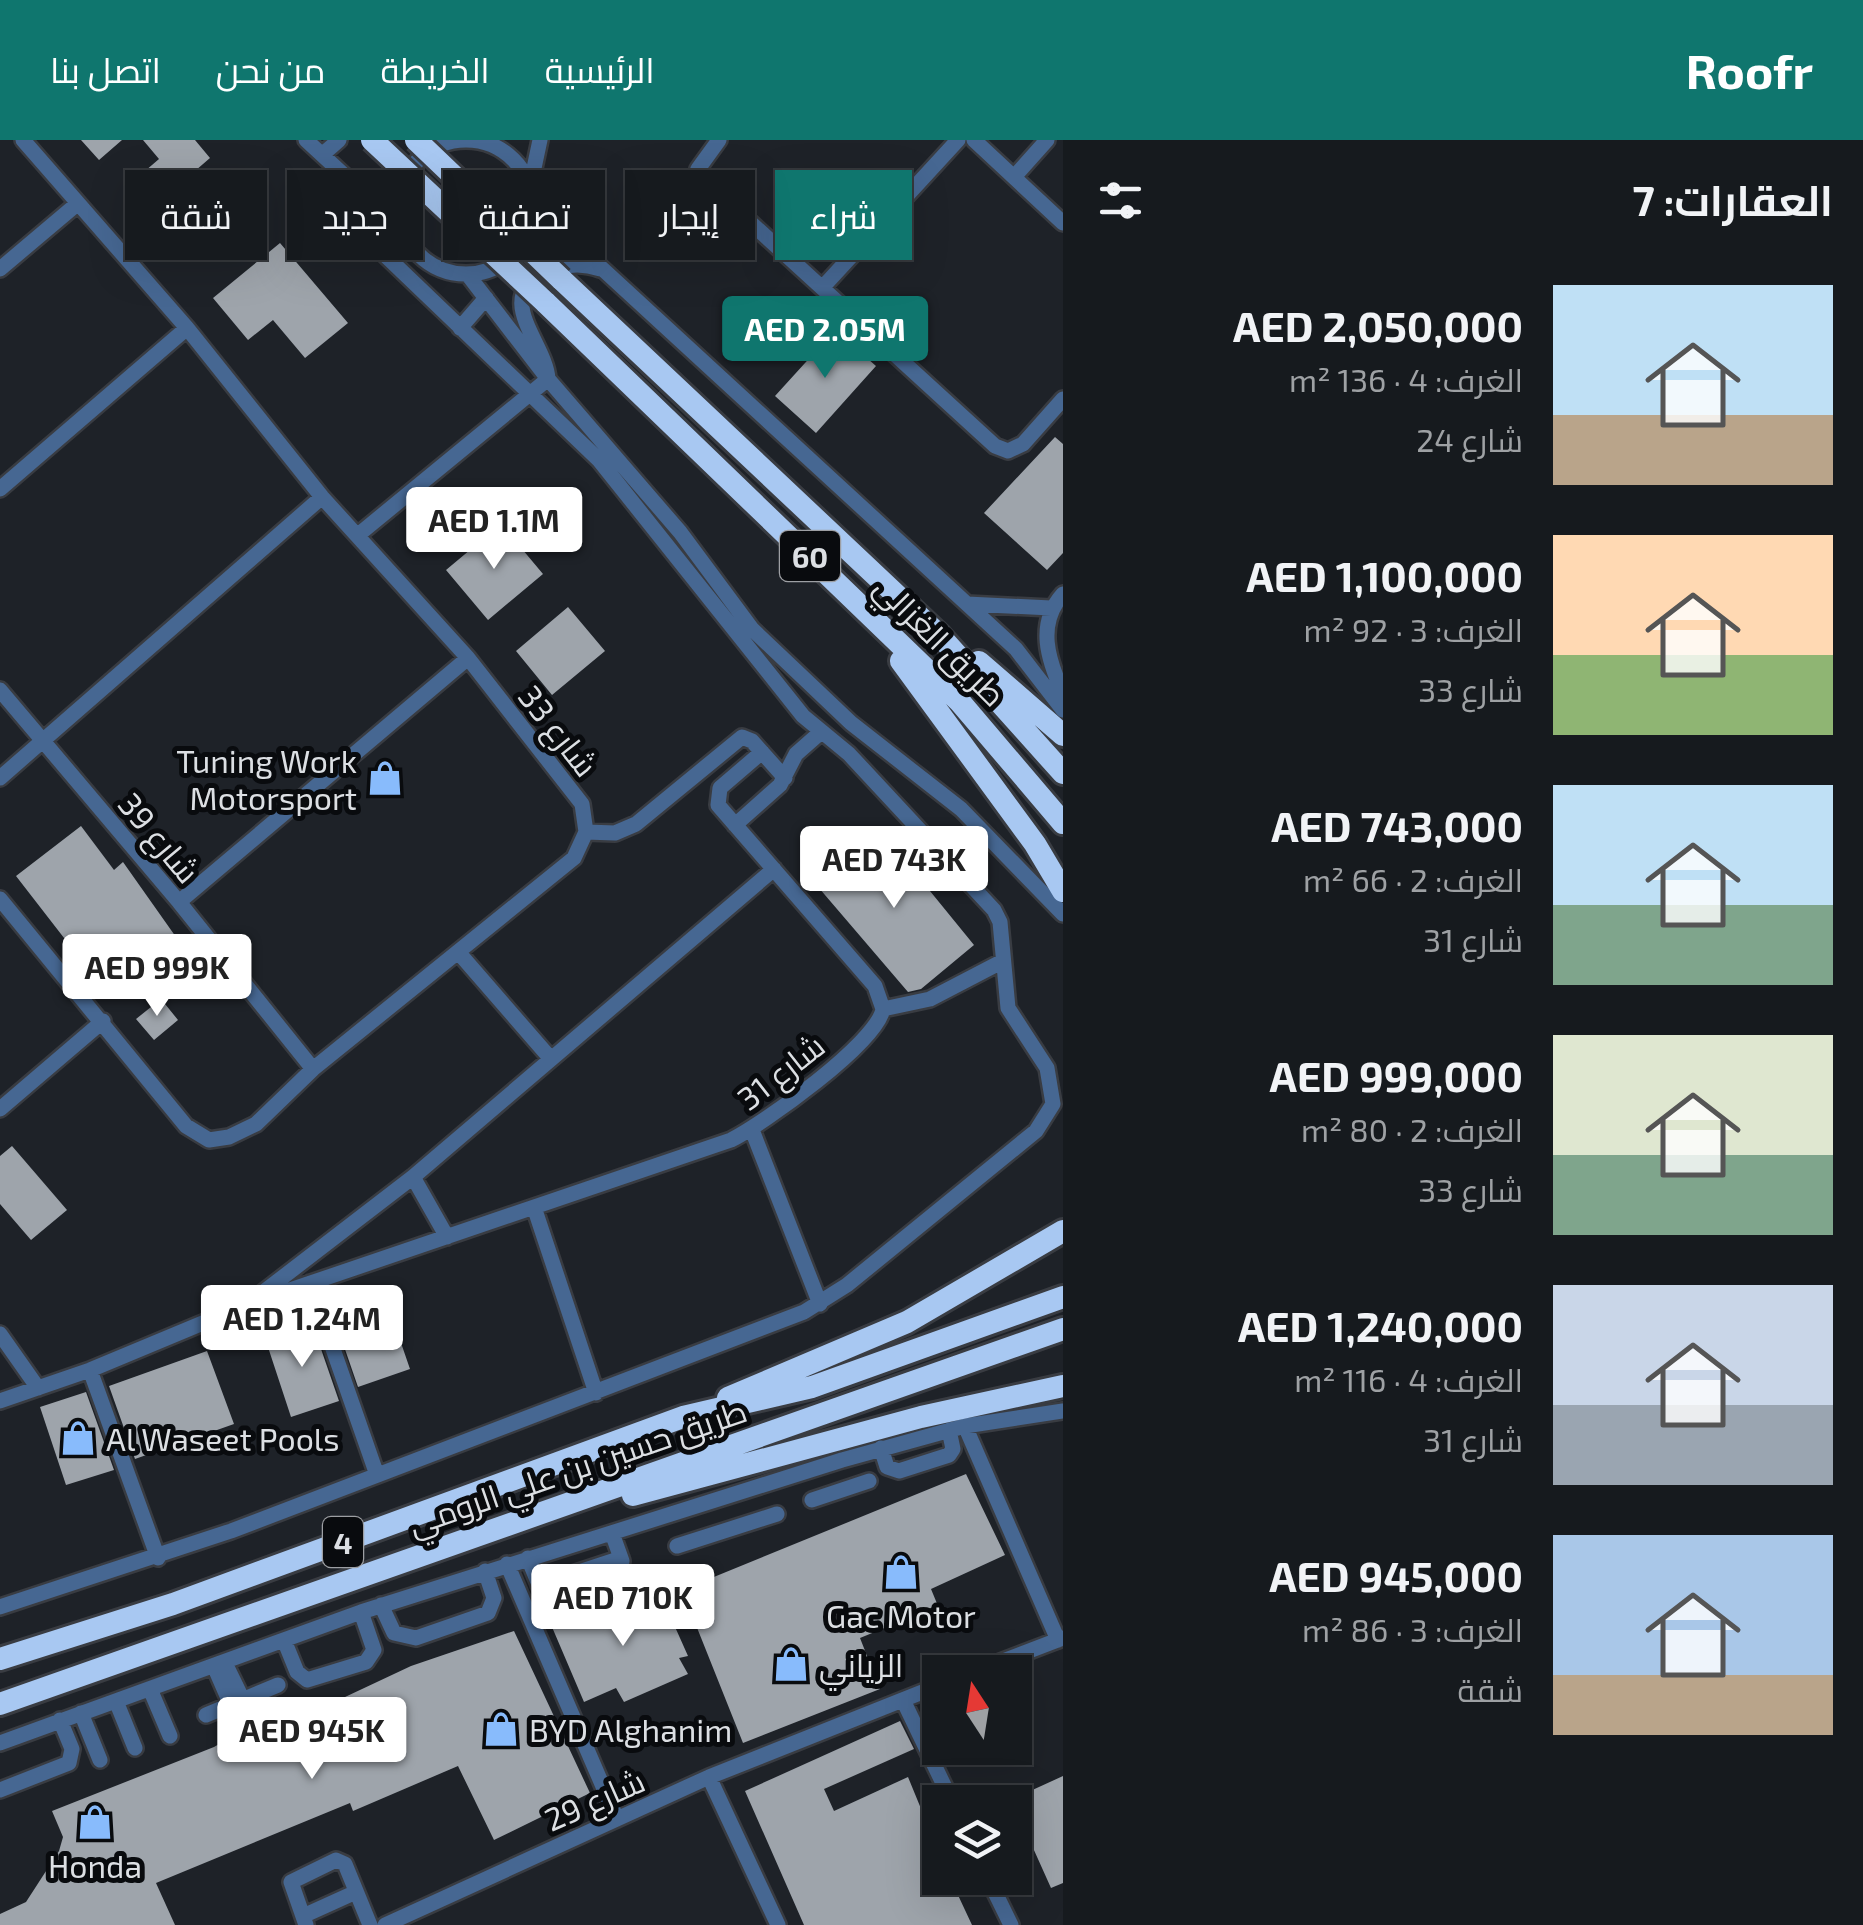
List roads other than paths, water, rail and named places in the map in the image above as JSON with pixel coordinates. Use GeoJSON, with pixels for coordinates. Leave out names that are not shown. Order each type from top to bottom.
{"type":"FeatureCollection","features":[{"type":"Feature","properties":{"kind":"highway","name":"طريق الغزالي"},"geometry":{"type":"LineString","coordinates":[[372,140],[960,702],[1063,822]]}},
{"type":"Feature","properties":{"kind":"highway","name":"طريق الغزالي"},"geometry":{"type":"LineString","coordinates":[[416,140],[940,636],[1063,774]]}},
{"type":"Feature","properties":{"kind":"highway"},"geometry":{"type":"LineString","coordinates":[[861,605],[1035,844],[1063,891]]}},
{"type":"Feature","properties":{"kind":"highway"},"geometry":{"type":"LineString","coordinates":[[940,636],[982,664],[1063,735]]}},
{"type":"Feature","properties":{"kind":"highway"},"geometry":{"type":"LineString","coordinates":[[683,1417],[907,1322],[1024,1255],[1063,1227]]}},
{"type":"Feature","properties":{"kind":"highway"},"geometry":{"type":"LineString","coordinates":[[1024,1255],[1063,1239]]}},
{"type":"Feature","properties":{"kind":"highway","name":"طريق حسين بن علي الرومي"},"geometry":{"type":"LineString","coordinates":[[0,1659],[173,1604],[683,1417],[812,1387],[1063,1298]]}},
{"type":"Feature","properties":{"kind":"highway","name":"طريق حسين بن علي الرومي"},"geometry":{"type":"LineString","coordinates":[[0,1704],[1063,1329]]}},
{"type":"Feature","properties":{"kind":"highway"},"geometry":{"type":"LineString","coordinates":[[565,1506],[679,1484],[921,1418],[1063,1386]]}},
{"type":"Feature","properties":{"kind":"street"},"geometry":{"type":"LineString","coordinates":[[306,140],[340,170]]}},
{"type":"Feature","properties":{"kind":"street"},"geometry":{"type":"LineString","coordinates":[[323,154],[338,140]]}},
{"type":"Feature","properties":{"kind":"street"},"geometry":{"type":"LineString","coordinates":[[410,170],[438,145],[453,140],[484,141],[512,158],[519,170]]}},
{"type":"Feature","properties":{"kind":"street"},"geometry":{"type":"LineString","coordinates":[[534,170],[540,140]]}},
{"type":"Feature","properties":{"kind":"street"},"geometry":{"type":"LineString","coordinates":[[719,140],[702,158],[698,169],[704,180],[995,446],[1008,451],[1023,444],[1063,399]]}},
{"type":"Feature","properties":{"kind":"street"},"geometry":{"type":"LineString","coordinates":[[822,288],[958,140]]}},
{"type":"Feature","properties":{"kind":"street"},"geometry":{"type":"LineString","coordinates":[[974,140],[1063,223]]}},
{"type":"Feature","properties":{"kind":"street"},"geometry":{"type":"LineString","coordinates":[[1014,178],[1047,140]]}},
{"type":"Feature","properties":{"kind":"street","name":"شارع 33"},"geometry":{"type":"LineString","coordinates":[[32,144],[77,204],[186,328],[322,497],[468,658],[574,792],[586,818],[586,832]]}},
{"type":"Feature","properties":{"kind":"street"},"geometry":{"type":"LineString","coordinates":[[0,269],[77,204]]}},
{"type":"Feature","properties":{"kind":"street"},"geometry":{"type":"LineString","coordinates":[[423,259],[450,273],[468,275],[486,272],[504,260]]}},
{"type":"Feature","properties":{"kind":"street"},"geometry":{"type":"LineString","coordinates":[[0,1607],[158,1558],[820,1304],[1047,1119],[1054,1096],[1051,1078],[1008,1008],[1000,922],[994,910],[848,754],[820,732],[611,475],[531,392],[506,376],[392,260]]}},
{"type":"Feature","properties":{"kind":"street"},"geometry":{"type":"LineString","coordinates":[[593,260],[1016,649],[1063,710]]}},
{"type":"Feature","properties":{"kind":"street"},"geometry":{"type":"LineString","coordinates":[[548,379],[546,366],[523,323],[522,299],[527,286],[564,265],[586,264],[605,271]]}},
{"type":"Feature","properties":{"kind":"street"},"geometry":{"type":"LineString","coordinates":[[468,275],[548,379],[680,532],[779,659],[851,723],[962,808],[1063,914]]}},
{"type":"Feature","properties":{"kind":"street"},"geometry":{"type":"LineString","coordinates":[[460,328],[486,298]]}},
{"type":"Feature","properties":{"kind":"street"},"geometry":{"type":"LineString","coordinates":[[0,489],[186,328]]}},
{"type":"Feature","properties":{"kind":"street"},"geometry":{"type":"LineString","coordinates":[[358,535],[548,379]]}},
{"type":"Feature","properties":{"kind":"street"},"geometry":{"type":"LineString","coordinates":[[0,778],[322,497]]}},
{"type":"Feature","properties":{"kind":"street"},"geometry":{"type":"LineString","coordinates":[[1063,594],[1051,608],[1046,643],[1063,693]]}},
{"type":"Feature","properties":{"kind":"street"},"geometry":{"type":"LineString","coordinates":[[967,604],[1051,608]]}},
{"type":"Feature","properties":{"kind":"street"},"geometry":{"type":"LineString","coordinates":[[179,902],[468,658]]}},
{"type":"Feature","properties":{"kind":"street","name":"شارع 39"},"geometry":{"type":"LineString","coordinates":[[0,690],[179,902],[313,1070]]}},
{"type":"Feature","properties":{"kind":"street"},"geometry":{"type":"LineString","coordinates":[[734,825],[785,778],[796,754],[820,732]]}},
{"type":"Feature","properties":{"kind":"street"},"geometry":{"type":"LineString","coordinates":[[0,899],[186,1126],[209,1140],[229,1137],[256,1124],[313,1070],[574,858],[586,832],[615,833],[636,824],[739,739],[749,738],[785,778]]}},
{"type":"Feature","properties":{"kind":"street"},"geometry":{"type":"LineString","coordinates":[[762,752],[717,792],[718,805],[875,986],[883,1010],[930,999],[1003,961]]}},
{"type":"Feature","properties":{"kind":"street","name":"شارع 31"},"geometry":{"type":"LineString","coordinates":[[246,1305],[412,1177],[774,869]]}},
{"type":"Feature","properties":{"kind":"street"},"geometry":{"type":"LineString","coordinates":[[459,952],[551,1058]]}},
{"type":"Feature","properties":{"kind":"street","name":"شارع 31"},"geometry":{"type":"LineString","coordinates":[[0,1401],[90,1370],[246,1305],[752,1130],[872,1032],[883,1010]]}},
{"type":"Feature","properties":{"kind":"street"},"geometry":{"type":"LineString","coordinates":[[0,1108],[103,1021]]}},
{"type":"Feature","properties":{"kind":"street"},"geometry":{"type":"LineString","coordinates":[[752,1130],[820,1304]]}},
{"type":"Feature","properties":{"kind":"street"},"geometry":{"type":"LineString","coordinates":[[412,1177],[446,1237]]}},
{"type":"Feature","properties":{"kind":"street"},"geometry":{"type":"LineString","coordinates":[[534,1207],[596,1393]]}},
{"type":"Feature","properties":{"kind":"street"},"geometry":{"type":"LineString","coordinates":[[310,1283],[376,1475]]}},
{"type":"Feature","properties":{"kind":"street"},"geometry":{"type":"LineString","coordinates":[[0,1334],[38,1388]]}},
{"type":"Feature","properties":{"kind":"street"},"geometry":{"type":"LineString","coordinates":[[90,1370],[158,1558]]}},
{"type":"Feature","properties":{"kind":"street"},"geometry":{"type":"LineString","coordinates":[[0,1743],[361,1612],[837,1461],[957,1428],[1063,1411]]}},
{"type":"Feature","properties":{"kind":"street"},"geometry":{"type":"LineString","coordinates":[[880,1448],[887,1468],[899,1471],[950,1455],[957,1428]]}},
{"type":"Feature","properties":{"kind":"street"},"geometry":{"type":"LineString","coordinates":[[957,1428],[1060,1639],[1018,1655]]}},
{"type":"Feature","properties":{"kind":"street"},"geometry":{"type":"LineString","coordinates":[[837,1461],[844,1489]]}},
{"type":"Feature","properties":{"kind":"street"},"geometry":{"type":"LineString","coordinates":[[812,1500],[869,1481]]}},
{"type":"Feature","properties":{"kind":"street"},"geometry":{"type":"LineString","coordinates":[[717,1500],[727,1530]]}},
{"type":"Feature","properties":{"kind":"street"},"geometry":{"type":"LineString","coordinates":[[677,1546],[777,1514]]}},
{"type":"Feature","properties":{"kind":"street"},"geometry":{"type":"LineString","coordinates":[[528,1558],[545,1596],[554,1598],[617,1576],[621,1558],[612,1533]]}},
{"type":"Feature","properties":{"kind":"street"},"geometry":{"type":"LineString","coordinates":[[508,1564],[617,1818]]}},
{"type":"Feature","properties":{"kind":"street"},"geometry":{"type":"LineString","coordinates":[[382,1605],[394,1633],[416,1638],[488,1612],[494,1598],[485,1572]]}},
{"type":"Feature","properties":{"kind":"street"},"geometry":{"type":"LineString","coordinates":[[284,1640],[297,1672],[307,1680],[366,1662],[374,1650],[361,1612]]}},
{"type":"Feature","properties":{"kind":"street"},"geometry":{"type":"LineString","coordinates":[[220,1665],[237,1702]]}},
{"type":"Feature","properties":{"kind":"street"},"geometry":{"type":"LineString","coordinates":[[206,1715],[278,1685]]}},
{"type":"Feature","properties":{"kind":"street"},"geometry":{"type":"LineString","coordinates":[[150,1689],[170,1736]]}},
{"type":"Feature","properties":{"kind":"street","name":"شارع 29"},"geometry":{"type":"LineString","coordinates":[[385,1925],[709,1778],[922,1693]]}},
{"type":"Feature","properties":{"kind":"street"},"geometry":{"type":"LineString","coordinates":[[903,1700],[944,1785]]}},
{"type":"Feature","properties":{"kind":"street"},"geometry":{"type":"LineString","coordinates":[[116,1701],[136,1748]]}},
{"type":"Feature","properties":{"kind":"street"},"geometry":{"type":"LineString","coordinates":[[81,1713],[100,1760]]}},
{"type":"Feature","properties":{"kind":"street"},"geometry":{"type":"LineString","coordinates":[[0,1790],[68,1763],[72,1748],[60,1720]]}},
{"type":"Feature","properties":{"kind":"street"},"geometry":{"type":"LineString","coordinates":[[709,1778],[778,1925]]}},
{"type":"Feature","properties":{"kind":"street"},"geometry":{"type":"LineString","coordinates":[[356,1892],[304,1921],[291,1882],[321,1866],[342,1862],[356,1892],[370,1925]]}},
{"type":"Feature","properties":{"kind":"street"},"geometry":{"type":"LineString","coordinates":[[996,1895],[1011,1925]]}},
{"type":"Feature","properties":{"kind":"place","name":"Tuning Work Motorsport"},"geometry":{"type":"Point","coordinates":[385,778]}},
{"type":"Feature","properties":{"kind":"place","name":"Al Waseet Pools"},"geometry":{"type":"Point","coordinates":[78,1438]}},
{"type":"Feature","properties":{"kind":"place","name":"Gac Motor"},"geometry":{"type":"Point","coordinates":[901,1572]}},
{"type":"Feature","properties":{"kind":"place","name":"الزياني"},"geometry":{"type":"Point","coordinates":[791,1664]}},
{"type":"Feature","properties":{"kind":"place","name":"BYD Alghanim"},"geometry":{"type":"Point","coordinates":[501,1729]}},
{"type":"Feature","properties":{"kind":"place","name":"Honda"},"geometry":{"type":"Point","coordinates":[95,1822]}}]}
